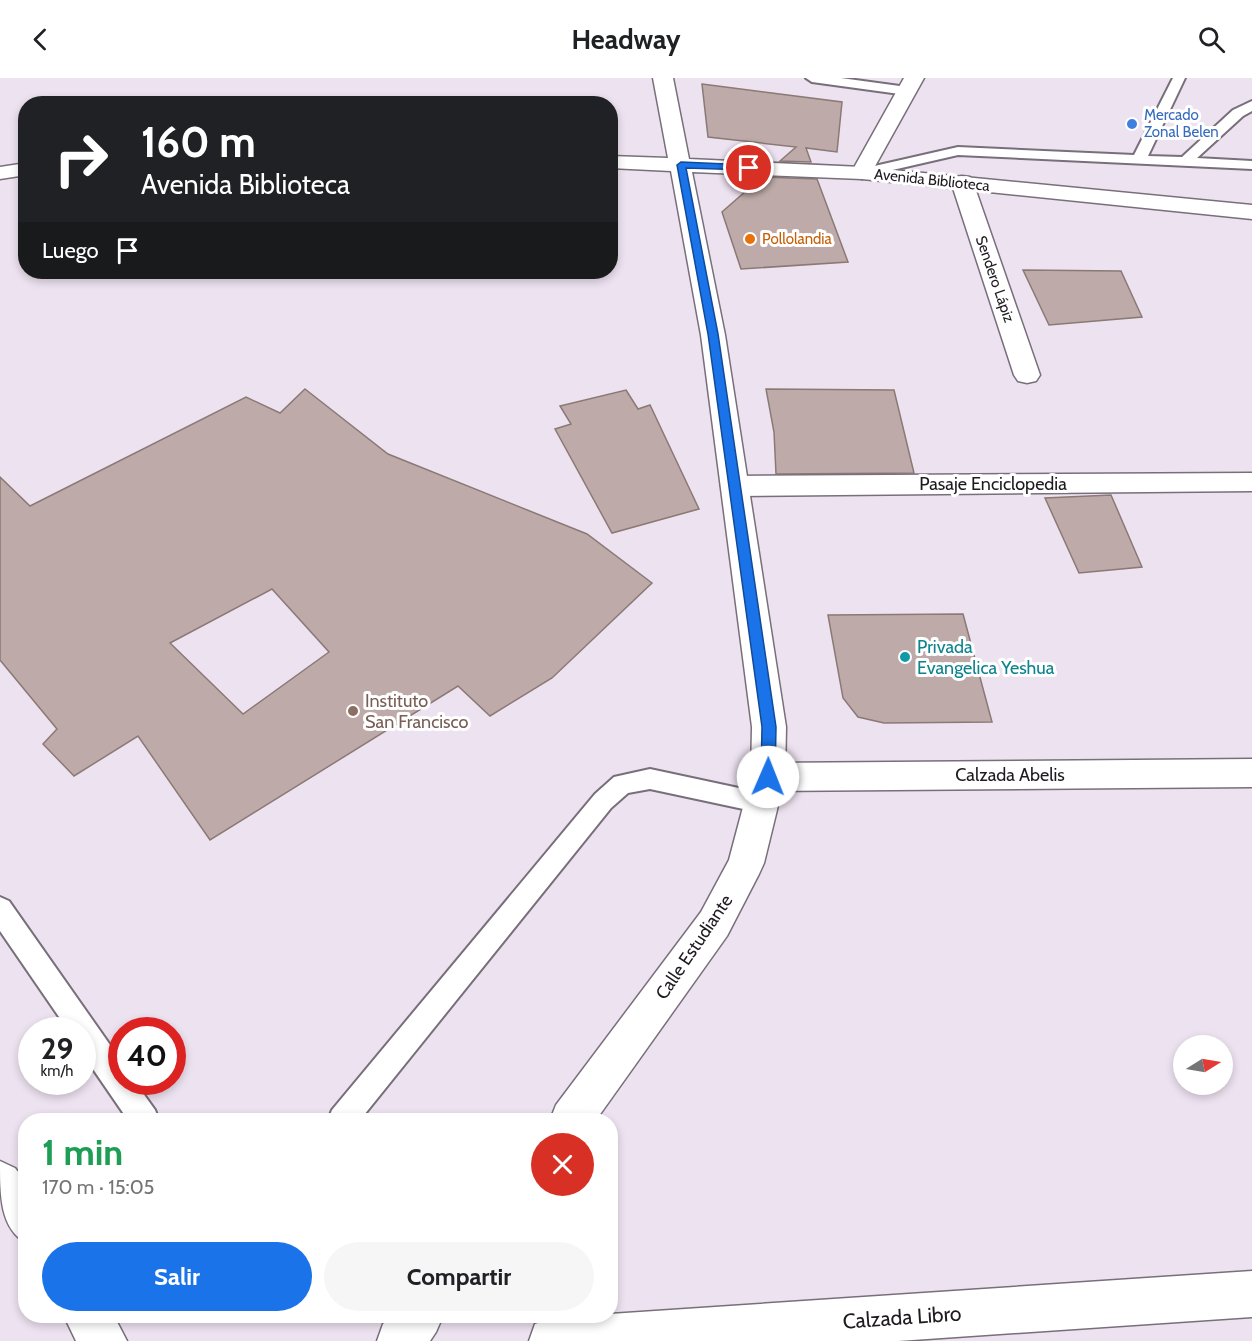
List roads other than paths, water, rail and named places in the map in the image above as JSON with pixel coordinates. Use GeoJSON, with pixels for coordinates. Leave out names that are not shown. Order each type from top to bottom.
{"type":"FeatureCollection","features":[{"type":"Feature","properties":{"kind":"street","name":"Calle Estudiante"},"geometry":{"type":"LineString","coordinates":[[576,1113],[714,924],[746,863],[765,790],[769,727],[735,486],[713,334],[663,78]]}},
{"type":"Feature","properties":{"kind":"street"},"geometry":{"type":"LineString","coordinates":[[862,173],[911,84]]}},
{"type":"Feature","properties":{"kind":"street","name":"Avenida Biblioteca"},"geometry":{"type":"LineString","coordinates":[[618,162],[862,173],[1252,212]]}},
{"type":"Feature","properties":{"kind":"street"},"geometry":{"type":"LineString","coordinates":[[0,173],[18,170]]}},
{"type":"Feature","properties":{"kind":"street","name":"Sendero Lápiz"},"geometry":{"type":"LineString","coordinates":[[962,182],[1027,375]]}},
{"type":"Feature","properties":{"kind":"street","name":"Pasaje Enciclopedia"},"geometry":{"type":"LineString","coordinates":[[735,486],[1252,482]]}},
{"type":"Feature","properties":{"kind":"street","name":"Calzada Abelis"},"geometry":{"type":"LineString","coordinates":[[765,790],[1252,773]]}},
{"type":"Feature","properties":{"kind":"street"},"geometry":{"type":"LineString","coordinates":[[0,1183],[18,1209]]}},
{"type":"Feature","properties":{"kind":"street","name":"Calzada Libro"},"geometry":{"type":"LineString","coordinates":[[552,1341],[1252,1293]]}},
{"type":"Feature","properties":{"kind":"street"},"geometry":{"type":"LineString","coordinates":[[92,1323],[104,1341]]}},
{"type":"Feature","properties":{"kind":"street"},"geometry":{"type":"LineString","coordinates":[[400,1341],[414,1323]]}},
{"type":"Feature","properties":{"kind":"lane"},"geometry":{"type":"LineString","coordinates":[[812,78],[911,84]]}},
{"type":"Feature","properties":{"kind":"lane"},"geometry":{"type":"LineString","coordinates":[[1140,158],[1179,78]]}},
{"type":"Feature","properties":{"kind":"lane"},"geometry":{"type":"LineString","coordinates":[[1186,161],[1238,113],[1252,105]]}},
{"type":"Feature","properties":{"kind":"lane"},"geometry":{"type":"LineString","coordinates":[[862,173],[958,152],[1140,158],[1252,165]]}},
{"type":"Feature","properties":{"kind":"lane"},"geometry":{"type":"LineString","coordinates":[[348,1113],[603,801],[622,784],[650,779],[765,790]]}},
{"type":"Feature","properties":{"kind":"lane"},"geometry":{"type":"LineString","coordinates":[[4,925],[140,1113]]}},
{"type":"Feature","properties":{"kind":"place","name":"Mercado Zonal Belen"},"geometry":{"type":"Point","coordinates":[1132,124]}},
{"type":"Feature","properties":{"kind":"place","name":"Pollolandia"},"geometry":{"type":"Point","coordinates":[750,239]}},
{"type":"Feature","properties":{"kind":"place","name":"Privada Evangelica Yeshua"},"geometry":{"type":"Point","coordinates":[905,657]}},
{"type":"Feature","properties":{"kind":"place","name":"Instituto San Francisco"},"geometry":{"type":"Point","coordinates":[353,711]}}]}
